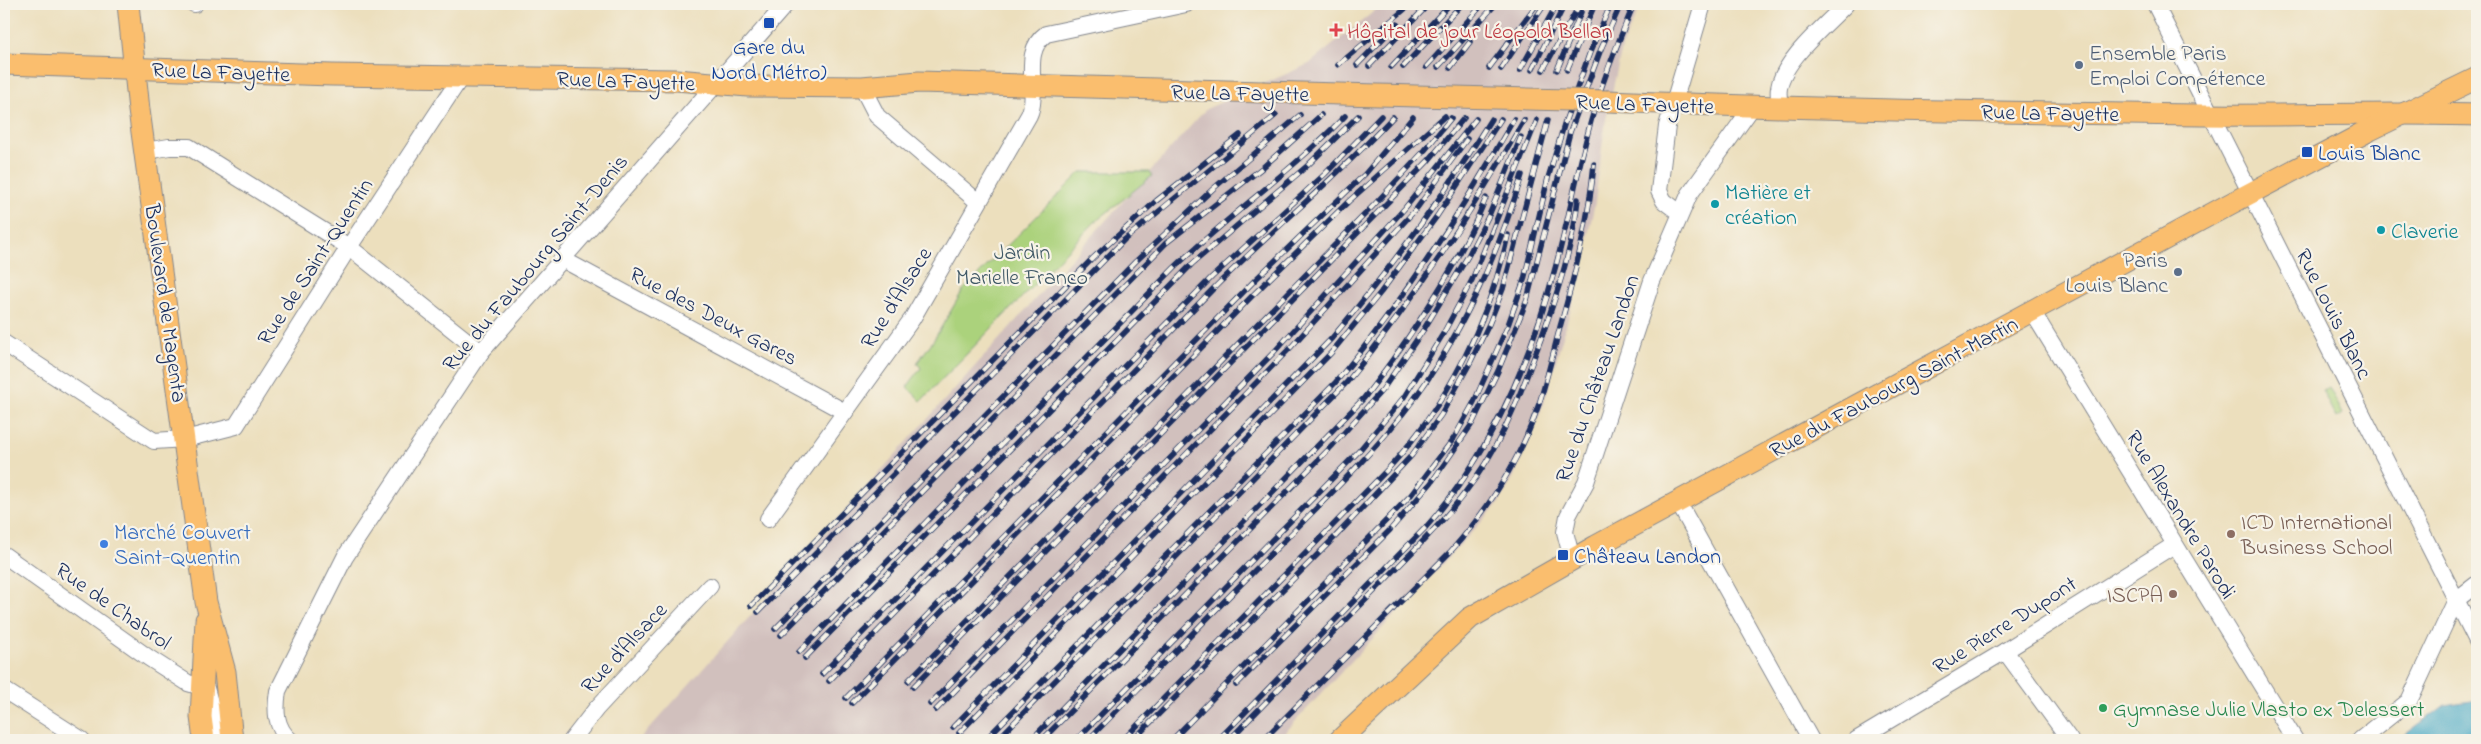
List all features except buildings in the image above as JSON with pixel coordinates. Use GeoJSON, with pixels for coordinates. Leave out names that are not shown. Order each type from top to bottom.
{"type":"FeatureCollection","features":[{"type":"Feature","properties":{"kind":"main road","name":"Boulevard de Magenta"},"geometry":{"type":"LineString","coordinates":[[128,4],[139,110],[206,602],[225,672],[230,706],[230,740]]}},
{"type":"Feature","properties":{"kind":"main road","name":"Rue La Fayette"},"geometry":{"type":"LineString","coordinates":[[4,64],[332,75],[676,80],[748,86],[862,87],[919,82],[1780,107],[2212,115],[2409,112],[2477,114]]}},
{"type":"Feature","properties":{"kind":"main road","name":"Rue du Faubourg Saint-Martin"},"geometry":{"type":"LineString","coordinates":[[1340,740],[1470,618],[1572,559],[2250,193],[2477,78]]}},
{"type":"Feature","properties":{"kind":"main road","name":"Boulevard de Magenta"},"geometry":{"type":"LineString","coordinates":[[204,740],[201,717],[206,602]]}},
{"type":"Feature","properties":{"kind":"street","name":"Rue du Faubourg Saint-Denis"},"geometry":{"type":"LineString","coordinates":[[286,740],[278,725],[276,702],[278,691],[345,557],[481,352],[786,4]]}},
{"type":"Feature","properties":{"kind":"street","name":"Rue d'Alsace"},"geometry":{"type":"LineString","coordinates":[[768,520],[912,319],[1029,115],[1032,102],[1031,86],[1035,46],[1046,34],[1186,4]]}},
{"type":"Feature","properties":{"kind":"street"},"geometry":{"type":"LineString","coordinates":[[1680,213],[1664,201],[1659,191],[1666,126],[1704,4]]}},
{"type":"Feature","properties":{"kind":"street"},"geometry":{"type":"LineString","coordinates":[[1780,107],[1779,88],[1784,75],[1798,54],[1846,4]]}},
{"type":"Feature","properties":{"kind":"street","name":"Rue Louis Blanc"},"geometry":{"type":"LineString","coordinates":[[2155,4],[2477,641]]}},
{"type":"Feature","properties":{"kind":"street","name":"Rue de Saint-Quentin"},"geometry":{"type":"LineString","coordinates":[[4,343],[154,441],[185,439],[236,426],[348,247],[461,77]]}},
{"type":"Feature","properties":{"kind":"street"},"geometry":{"type":"LineString","coordinates":[[862,87],[877,116],[978,202]]}},
{"type":"Feature","properties":{"kind":"street","name":"Rue du Château Landon"},"geometry":{"type":"LineString","coordinates":[[1572,559],[1565,532],[1568,516],[1586,482],[1652,281],[1689,195],[1753,106]]}},
{"type":"Feature","properties":{"kind":"street"},"geometry":{"type":"LineString","coordinates":[[146,151],[169,147],[189,147],[348,247],[481,352]]}},
{"type":"Feature","properties":{"kind":"street","name":"Rue des Deux Gares"},"geometry":{"type":"LineString","coordinates":[[562,259],[845,412]]}},
{"type":"Feature","properties":{"kind":"street","name":"Rue Alexandre Parodi"},"geometry":{"type":"LineString","coordinates":[[2032,311],[2295,740]]}},
{"type":"Feature","properties":{"kind":"street"},"geometry":{"type":"LineString","coordinates":[[1678,502],[1811,740]]}},
{"type":"Feature","properties":{"kind":"street","name":"Rue Pierre Dupont"},"geometry":{"type":"LineString","coordinates":[[1856,740],[2005,652],[2174,545]]}},
{"type":"Feature","properties":{"kind":"street","name":"Rue de Chabrol"},"geometry":{"type":"LineString","coordinates":[[4,555],[149,658],[188,683],[202,680]]}},
{"type":"Feature","properties":{"kind":"street"},"geometry":{"type":"LineString","coordinates":[[2360,740],[2409,701],[2456,600],[2477,584]]}},
{"type":"Feature","properties":{"kind":"street","name":"Rue d'Alsace"},"geometry":{"type":"LineString","coordinates":[[572,740],[596,709],[710,586]]}},
{"type":"Feature","properties":{"kind":"street"},"geometry":{"type":"LineString","coordinates":[[2005,652],[2070,740]]}},
{"type":"Feature","properties":{"kind":"street","name":"Boulevard de Magenta"},"geometry":{"type":"LineString","coordinates":[[202,680],[217,728],[230,740]]}},
{"type":"Feature","properties":{"kind":"street"},"geometry":{"type":"LineString","coordinates":[[4,690],[82,740]]}},
{"type":"Feature","properties":{"kind":"shaded area"},"geometry":{"type":"Polygon","coordinates":[[[1383,4],[1642,4],[1623,43],[1605,124],[1595,202],[1578,283],[1547,392],[1536,425],[1514,476],[1499,503],[1278,740],[639,740],[1206,109],[1309,64],[1383,4]]]}},
{"type":"Feature","properties":{"kind":"green space","name":"Jardin Marielle Franco"},"geometry":{"type":"Polygon","coordinates":[[[1081,172],[1149,172],[1152,176],[1095,222],[921,401],[907,387],[921,368],[917,363],[935,338],[963,290],[1081,172]]]}},
{"type":"Feature","properties":{"kind":"green space"},"geometry":{"type":"Polygon","coordinates":[[[2329,387],[2343,414],[2336,418],[2322,390],[2329,387]]]}},
{"type":"Feature","properties":{"kind":"water"},"geometry":{"type":"Polygon","coordinates":[[[2477,700],[2477,740],[2398,740],[2444,705],[2477,700]]]}},
{"type":"Feature","properties":{"kind":"railway"},"geometry":{"type":"LineString","coordinates":[[1338,65],[1411,4]]}},
{"type":"Feature","properties":{"kind":"railway"},"geometry":{"type":"LineString","coordinates":[[1369,66],[1429,4]]}},
{"type":"Feature","properties":{"kind":"railway"},"geometry":{"type":"LineString","coordinates":[[1391,67],[1450,4]]}},
{"type":"Feature","properties":{"kind":"railway"},"geometry":{"type":"LineString","coordinates":[[1403,67],[1462,4]]}},
{"type":"Feature","properties":{"kind":"railway"},"geometry":{"type":"LineString","coordinates":[[1426,67],[1483,4]]}},
{"type":"Feature","properties":{"kind":"railway"},"geometry":{"type":"LineString","coordinates":[[1438,67],[1496,4]]}},
{"type":"Feature","properties":{"kind":"railway"},"geometry":{"type":"LineString","coordinates":[[1489,68],[1537,4]]}},
{"type":"Feature","properties":{"kind":"railway"},"geometry":{"type":"LineString","coordinates":[[1501,69],[1545,4]]}},
{"type":"Feature","properties":{"kind":"railway"},"geometry":{"type":"LineString","coordinates":[[1520,70],[1557,4]]}},
{"type":"Feature","properties":{"kind":"railway"},"geometry":{"type":"LineString","coordinates":[[1532,70],[1565,4]]}},
{"type":"Feature","properties":{"kind":"railway"},"geometry":{"type":"LineString","coordinates":[[1543,70],[1580,4]]}},
{"type":"Feature","properties":{"kind":"railway"},"geometry":{"type":"LineString","coordinates":[[1567,70],[1595,4]]}},
{"type":"Feature","properties":{"kind":"railway"},"geometry":{"type":"LineString","coordinates":[[1172,740],[1411,495],[1454,438],[1474,402],[1508,325],[1524,280],[1548,178],[1565,122],[1590,52],[1611,4]]}},
{"type":"Feature","properties":{"kind":"railway"},"geometry":{"type":"LineString","coordinates":[[1236,685],[1390,530],[1431,483],[1472,424],[1498,371],[1527,300],[1570,132],[1601,49],[1621,4]]}},
{"type":"Feature","properties":{"kind":"railway"},"geometry":{"type":"LineString","coordinates":[[1218,740],[1426,527],[1450,498],[1490,436],[1521,370],[1546,300],[1595,106],[1634,4]]}},
{"type":"Feature","properties":{"kind":"railway"},"geometry":{"type":"LineString","coordinates":[[1557,70],[1581,12]]}},
{"type":"Feature","properties":{"kind":"railway"},"geometry":{"type":"LineString","coordinates":[[1357,65],[1397,24]]}},
{"type":"Feature","properties":{"kind":"railway"},"geometry":{"type":"LineString","coordinates":[[1450,68],[1470,42]]}},
{"type":"Feature","properties":{"kind":"railway"},"geometry":{"type":"LineString","coordinates":[[758,612],[1124,240],[1276,115]]}},
{"type":"Feature","properties":{"kind":"railway"},"geometry":{"type":"LineString","coordinates":[[775,629],[1135,262],[1214,188],[1300,115]]}},
{"type":"Feature","properties":{"kind":"railway"},"geometry":{"type":"LineString","coordinates":[[781,635],[1166,243],[1262,168],[1321,115]]}},
{"type":"Feature","properties":{"kind":"railway"},"geometry":{"type":"LineString","coordinates":[[799,652],[1174,268],[1304,156],[1345,116]]}},
{"type":"Feature","properties":{"kind":"railway"},"geometry":{"type":"LineString","coordinates":[[805,658],[1192,264],[1307,166],[1358,116]]}},
{"type":"Feature","properties":{"kind":"railway"},"geometry":{"type":"LineString","coordinates":[[822,674],[1212,277],[1325,174],[1381,116]]}},
{"type":"Feature","properties":{"kind":"railway"},"geometry":{"type":"LineString","coordinates":[[852,703],[1254,294],[1349,201],[1445,116]]}},
{"type":"Feature","properties":{"kind":"railway"},"geometry":{"type":"LineString","coordinates":[[829,681],[1212,290],[1393,117]]}},
{"type":"Feature","properties":{"kind":"railway"},"geometry":{"type":"LineString","coordinates":[[846,698],[1256,279],[1365,174],[1413,117]]}},
{"type":"Feature","properties":{"kind":"railway"},"geometry":{"type":"LineString","coordinates":[[908,681],[1373,206],[1425,150],[1451,118]]}},
{"type":"Feature","properties":{"kind":"railway"},"geometry":{"type":"LineString","coordinates":[[913,687],[1429,160],[1464,118]]}},
{"type":"Feature","properties":{"kind":"railway"},"geometry":{"type":"LineString","coordinates":[[930,704],[1274,352],[1405,208],[1476,119]]}},
{"type":"Feature","properties":{"kind":"railway"},"geometry":{"type":"LineString","coordinates":[[953,727],[1332,338],[1416,232],[1491,119]]}},
{"type":"Feature","properties":{"kind":"railway"},"geometry":{"type":"LineString","coordinates":[[959,733],[1331,353],[1381,292],[1437,216],[1501,119]]}},
{"type":"Feature","properties":{"kind":"railway"},"geometry":{"type":"LineString","coordinates":[[985,740],[1335,383],[1408,288],[1452,222],[1514,119]]}},
{"type":"Feature","properties":{"kind":"railway"},"geometry":{"type":"LineString","coordinates":[[997,740],[1347,382],[1396,319],[1441,255],[1484,188],[1524,120]]}},
{"type":"Feature","properties":{"kind":"railway"},"geometry":{"type":"LineString","coordinates":[[1076,740],[1358,452],[1404,397],[1443,334],[1472,280],[1537,120]]}},
{"type":"Feature","properties":{"kind":"railway"},"geometry":{"type":"LineString","coordinates":[[1133,740],[1336,536],[1412,455],[1441,415],[1470,363],[1503,289],[1548,120]]}},
{"type":"Feature","properties":{"kind":"railway"},"geometry":{"type":"LineString","coordinates":[[751,606],[1093,258],[1156,201],[1240,135]]}},
{"type":"Feature","properties":{"kind":"railway"},"geometry":{"type":"LineString","coordinates":[[1042,740],[1333,445],[1383,389],[1424,329],[1468,256],[1490,213],[1521,137]]}},
{"type":"Feature","properties":{"kind":"railway"},"geometry":{"type":"LineString","coordinates":[[936,710],[1292,346],[1417,208],[1467,139]]}},
{"type":"Feature","properties":{"kind":"railway"},"geometry":{"type":"LineString","coordinates":[[1263,740],[1450,552],[1478,519],[1513,464],[1523,445],[1545,385],[1581,247],[1589,206],[1594,164]]}},
{"type":"Feature","properties":{"kind":"railway"},"geometry":{"type":"LineString","coordinates":[[1088,740],[1335,490],[1384,437],[1414,399],[1448,347],[1477,292],[1502,234],[1522,175]]}},
{"type":"Feature","properties":{"kind":"railway"},"geometry":{"type":"LineString","coordinates":[[1031,740],[1364,398],[1399,351],[1447,277],[1486,198]]}},
{"type":"Feature","properties":{"kind":"railway"},"geometry":{"type":"LineString","coordinates":[[1229,740],[1435,528],[1481,471],[1509,418],[1542,336],[1569,251],[1578,199]]}},
{"type":"Feature","properties":{"kind":"railway"},"geometry":{"type":"LineString","coordinates":[[1123,740],[1387,470],[1409,445],[1429,418],[1463,361],[1490,299],[1508,235]]}},
{"type":"Feature","properties":{"kind":"place","name":"Gare du Nord (Métro)"},"geometry":{"type":"Point","coordinates":[769,23]}},
{"type":"Feature","properties":{"kind":"place","name":"Hôpital de jour Léopold Bellan"},"geometry":{"type":"Point","coordinates":[1336,30]}},
{"type":"Feature","properties":{"kind":"place","name":"Ensemble Paris Emploi Compétence"},"geometry":{"type":"Point","coordinates":[2079,65]}},
{"type":"Feature","properties":{"kind":"place","name":"Louis Blanc"},"geometry":{"type":"Point","coordinates":[2307,152]}},
{"type":"Feature","properties":{"kind":"place","name":"Matière et création"},"geometry":{"type":"Point","coordinates":[1715,204]}},
{"type":"Feature","properties":{"kind":"place","name":"Claverie"},"geometry":{"type":"Point","coordinates":[2381,230]}},
{"type":"Feature","properties":{"kind":"place","name":"Paris Louis Blanc"},"geometry":{"type":"Point","coordinates":[2178,272]}},
{"type":"Feature","properties":{"kind":"place","name":"ICD International Business School"},"geometry":{"type":"Point","coordinates":[2231,534]}},
{"type":"Feature","properties":{"kind":"place","name":"Marché Couvert Saint-Quentin"},"geometry":{"type":"Point","coordinates":[104,544]}},
{"type":"Feature","properties":{"kind":"place","name":"Château Landon"},"geometry":{"type":"Point","coordinates":[1563,555]}},
{"type":"Feature","properties":{"kind":"place","name":"ISCPA"},"geometry":{"type":"Point","coordinates":[2173,594]}},
{"type":"Feature","properties":{"kind":"place","name":"Gymnase Julie Vlasto ex Delessert"},"geometry":{"type":"Point","coordinates":[2103,708]}}]}
